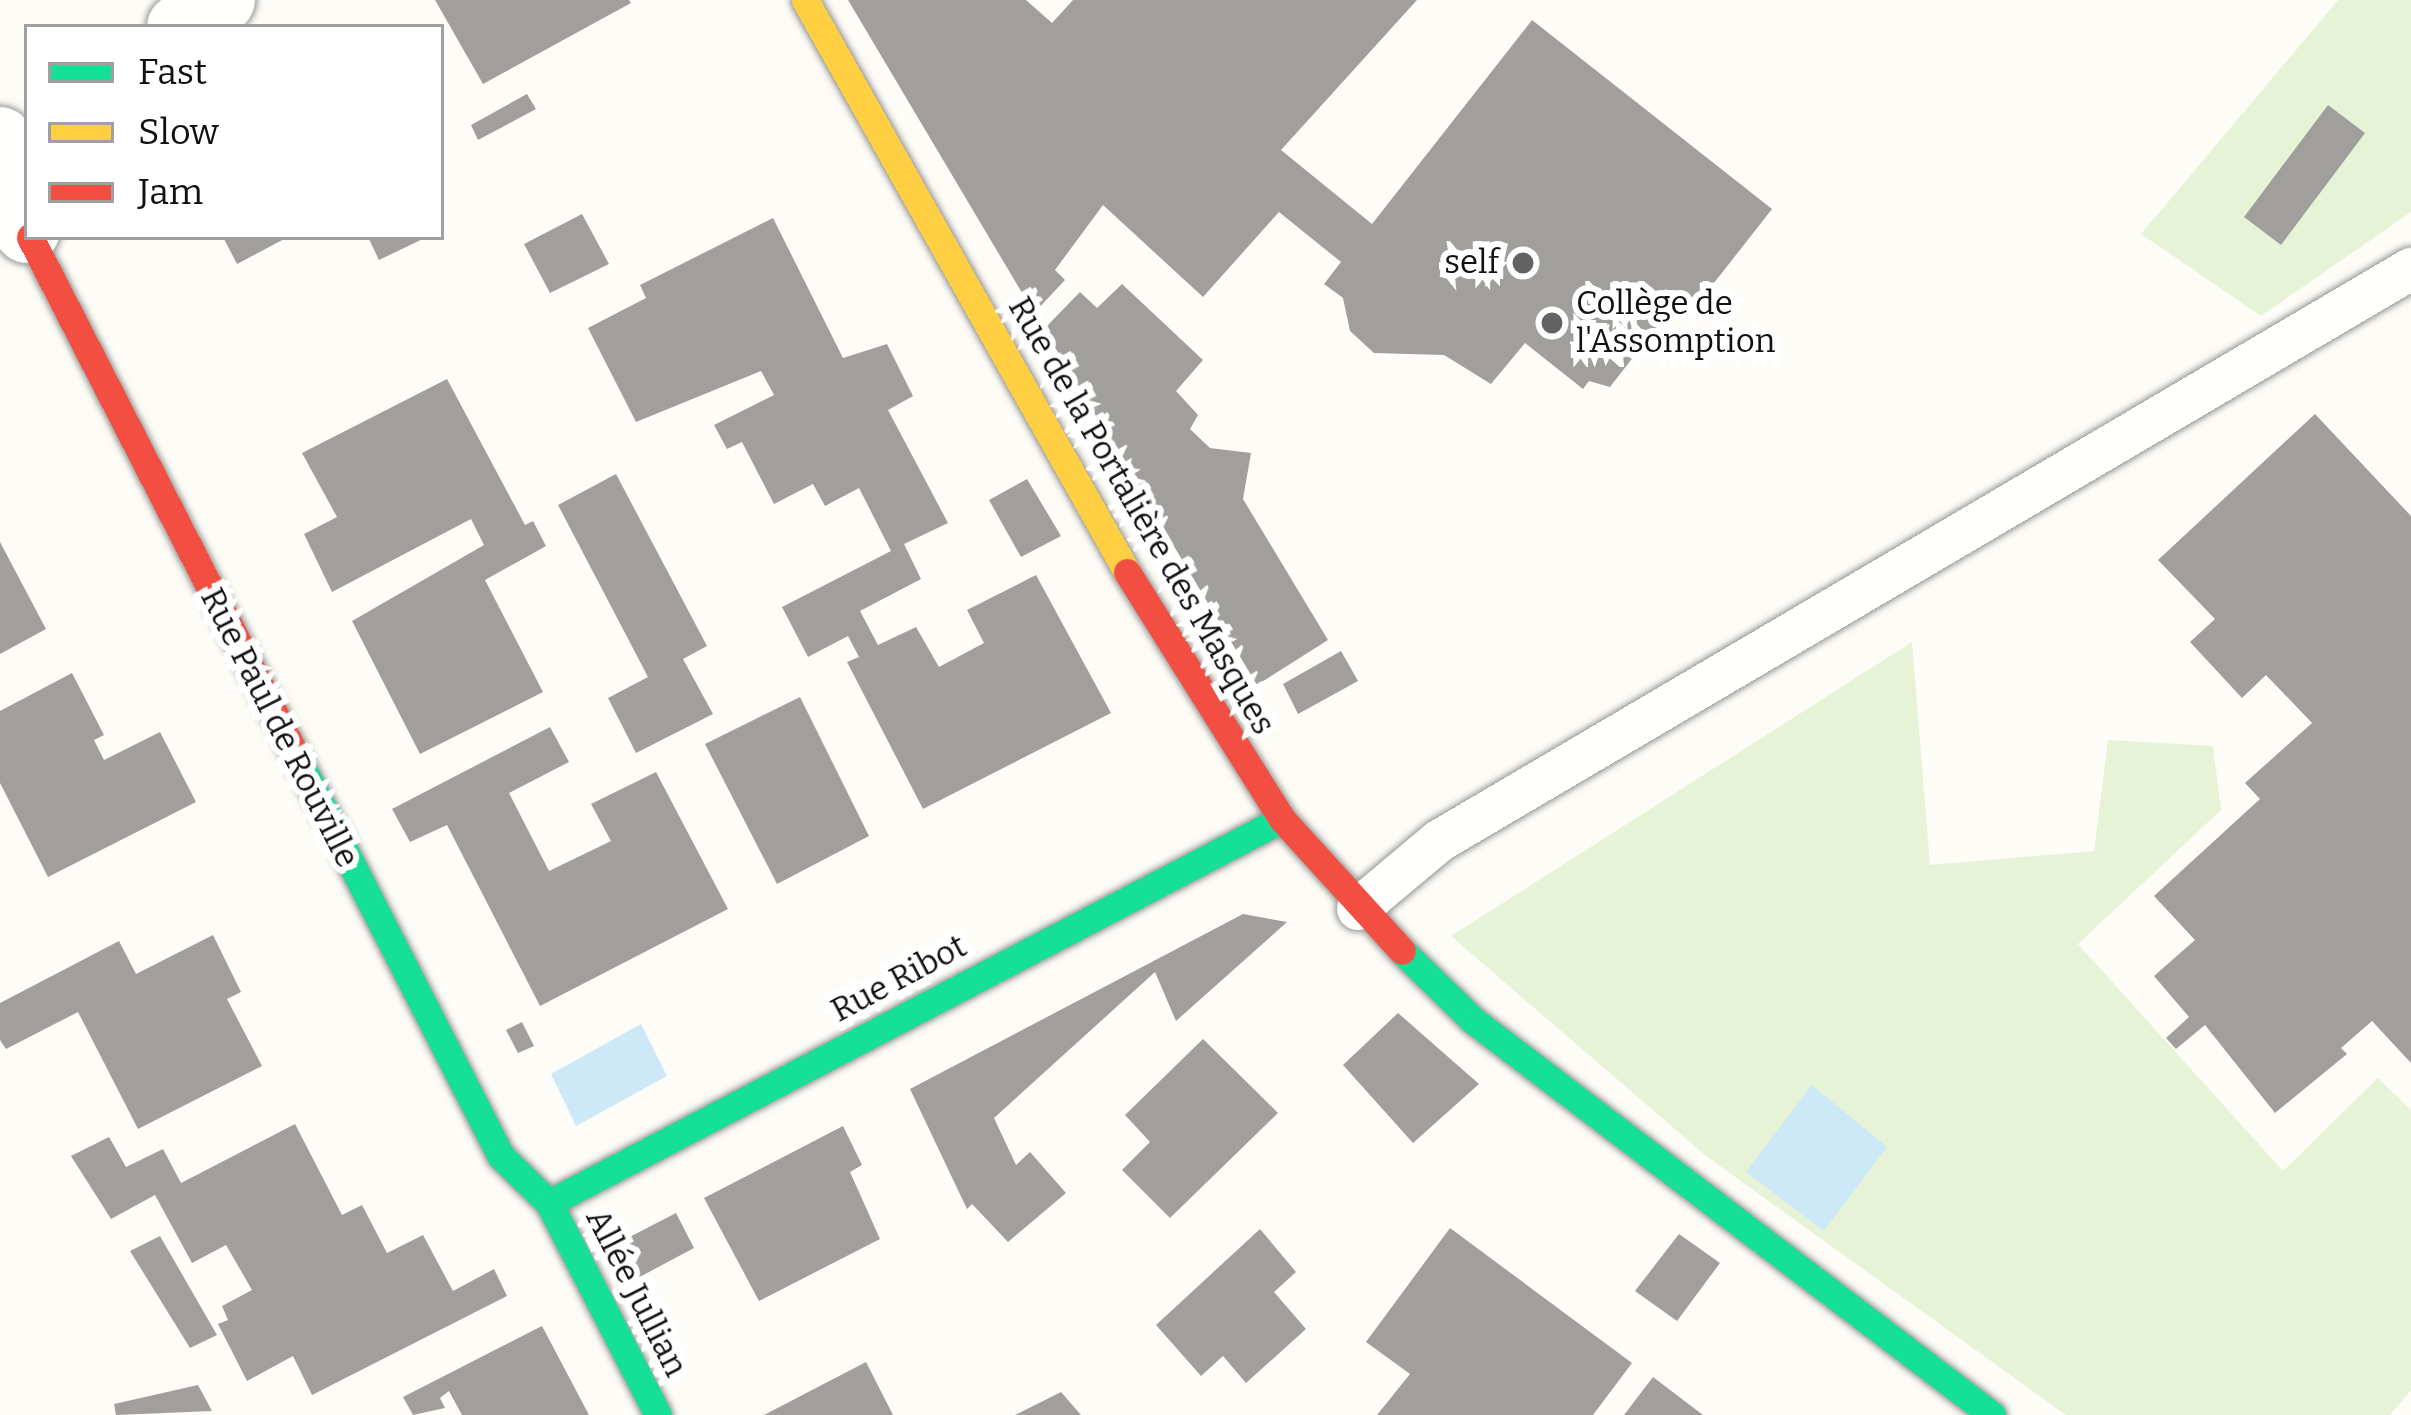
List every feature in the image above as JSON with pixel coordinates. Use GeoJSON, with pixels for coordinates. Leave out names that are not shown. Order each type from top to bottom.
{"type":"FeatureCollection","features":[{"type":"Feature","properties":{"kind":"street"},"geometry":{"type":"LineString","coordinates":[[185,24],[222,0]]}},
{"type":"Feature","properties":{"kind":"street","name":"Rue de la Portalière des Masques"},"geometry":{"type":"LineString","coordinates":[[806,0],[1180,667],[1282,819],[1358,909],[1474,1021],[1992,1415]]}},
{"type":"Feature","properties":{"kind":"street","name":"Rue Paul de Rouville"},"geometry":{"type":"LineString","coordinates":[[0,142],[24,218]]}},
{"type":"Feature","properties":{"kind":"street","name":"Rue Paul de Rouville"},"geometry":{"type":"LineString","coordinates":[[32,240],[501,1156],[549,1203]]}},
{"type":"Feature","properties":{"kind":"street","name":"Rue Ribot"},"geometry":{"type":"LineString","coordinates":[[549,1203],[1282,819]]}},
{"type":"Feature","properties":{"kind":"street","name":"Allée Jullian"},"geometry":{"type":"LineString","coordinates":[[549,1203],[658,1415]]}},
{"type":"Feature","properties":{"kind":"lane"},"geometry":{"type":"LineString","coordinates":[[1358,909],[1439,841],[2411,269]]}},
{"type":"Feature","properties":{"kind":"green space"},"geometry":{"type":"Polygon","coordinates":[[[2338,0],[2411,0],[2411,212],[2261,316],[2141,234],[2338,0]]]}},
{"type":"Feature","properties":{"kind":"green space"},"geometry":{"type":"Polygon","coordinates":[[[1912,642],[1930,865],[2094,851],[2108,740],[2213,746],[2221,810],[2078,944],[2283,1171],[2378,1078],[2411,1110],[2411,1390],[2390,1415],[2066,1415],[1706,1156],[1451,936],[1912,642]]]}},
{"type":"Feature","properties":{"kind":"water"},"geometry":{"type":"Polygon","coordinates":[[[641,1024],[667,1076],[576,1126],[551,1074],[641,1024]]]}},
{"type":"Feature","properties":{"kind":"water"},"geometry":{"type":"Polygon","coordinates":[[[1812,1085],[1887,1147],[1824,1231],[1746,1172],[1812,1085]]]}},
{"type":"Feature","properties":{"kind":"building"},"geometry":{"type":"Polygon","coordinates":[[[435,0],[629,0],[631,3],[483,84],[435,0]]]}},
{"type":"Feature","properties":{"kind":"building"},"geometry":{"type":"Polygon","coordinates":[[[848,0],[1026,0],[1052,23],[1073,0],[1417,0],[1281,150],[1372,224],[1532,20],[1772,209],[1692,311],[1673,306],[1610,387],[1589,381],[1583,389],[1525,343],[1491,384],[1444,355],[1374,353],[1350,331],[1343,298],[1324,284],[1341,262],[1279,212],[1203,297],[1103,205],[1055,270],[1065,280],[1034,313],[848,0]]]}},
{"type":"Feature","properties":{"kind":"building"},"geometry":{"type":"Polygon","coordinates":[[[527,94],[536,109],[478,140],[471,125],[527,94]]]}},
{"type":"Feature","properties":{"kind":"building"},"geometry":{"type":"Polygon","coordinates":[[[2328,105],[2365,133],[2281,245],[2244,217],[2328,105]]]}},
{"type":"Feature","properties":{"kind":"building"},"geometry":{"type":"Polygon","coordinates":[[[582,214],[609,264],[550,293],[524,244],[582,214]]]}},
{"type":"Feature","properties":{"kind":"building"},"geometry":{"type":"Polygon","coordinates":[[[773,218],[843,358],[887,344],[913,396],[888,410],[948,523],[904,544],[921,579],[860,611],[878,645],[916,627],[939,667],[984,643],[967,610],[1036,575],[1111,713],[923,809],[847,662],[859,657],[848,636],[808,657],[782,607],[891,551],[859,488],[825,506],[813,484],[774,504],[742,442],[727,449],[714,425],[774,395],[761,371],[636,422],[588,328],[646,298],[640,285],[773,218]]]}},
{"type":"Feature","properties":{"kind":"building"},"geometry":{"type":"Polygon","coordinates":[[[225,240],[282,240],[237,264],[225,240]]]}},
{"type":"Feature","properties":{"kind":"building"},"geometry":{"type":"Polygon","coordinates":[[[369,240],[421,240],[379,260],[369,240]]]}},
{"type":"Feature","properties":{"kind":"building"},"geometry":{"type":"Polygon","coordinates":[[[1122,284],[1203,360],[1176,391],[1198,415],[1190,429],[1210,448],[1251,453],[1243,499],[1328,640],[1257,685],[1044,329],[1080,292],[1097,308],[1122,284]]]}},
{"type":"Feature","properties":{"kind":"building"},"geometry":{"type":"Polygon","coordinates":[[[447,379],[525,525],[533,521],[546,546],[485,580],[543,692],[420,754],[352,621],[484,545],[471,519],[332,592],[304,534],[337,517],[302,453],[447,379]]]}},
{"type":"Feature","properties":{"kind":"building"},"geometry":{"type":"Polygon","coordinates":[[[2315,414],[2411,516],[2411,1063],[2372,1021],[2341,1048],[2347,1054],[2275,1113],[2205,1025],[2176,1049],[2166,1038],[2189,1017],[2154,976],[2195,940],[2154,896],[2260,799],[2245,783],[2312,723],[2266,675],[2242,698],[2190,642],[2215,619],[2158,560],[2315,414]]]}},
{"type":"Feature","properties":{"kind":"building"},"geometry":{"type":"Polygon","coordinates":[[[616,474],[707,646],[683,659],[713,714],[636,753],[608,698],[648,677],[558,505],[616,474]]]}},
{"type":"Feature","properties":{"kind":"building"},"geometry":{"type":"Polygon","coordinates":[[[1027,479],[1061,536],[1021,557],[989,500],[1027,479]]]}},
{"type":"Feature","properties":{"kind":"building"},"geometry":{"type":"Polygon","coordinates":[[[0,542],[46,629],[0,654],[0,542]]]}},
{"type":"Feature","properties":{"kind":"building"},"geometry":{"type":"Polygon","coordinates":[[[1341,651],[1358,681],[1298,714],[1283,684],[1341,651]]]}},
{"type":"Feature","properties":{"kind":"building"},"geometry":{"type":"Polygon","coordinates":[[[72,673],[104,735],[94,740],[104,760],[160,732],[196,802],[48,877],[0,783],[0,711],[72,673]]]}},
{"type":"Feature","properties":{"kind":"building"},"geometry":{"type":"Polygon","coordinates":[[[800,697],[869,836],[777,884],[705,744],[800,697]]]}},
{"type":"Feature","properties":{"kind":"building"},"geometry":{"type":"Polygon","coordinates":[[[550,727],[569,762],[509,793],[549,871],[611,841],[591,804],[656,772],[728,909],[540,1006],[447,825],[410,842],[392,809],[550,727]]]}},
{"type":"Feature","properties":{"kind":"building"},"geometry":{"type":"Polygon","coordinates":[[[1243,914],[1287,922],[1176,1021],[1155,972],[994,1118],[1016,1165],[1030,1152],[1066,1193],[1008,1242],[972,1204],[967,1209],[910,1089],[1243,914]]]}},
{"type":"Feature","properties":{"kind":"building"},"geometry":{"type":"Polygon","coordinates":[[[213,935],[241,992],[227,999],[262,1066],[138,1129],[78,1012],[6,1049],[0,1040],[0,1003],[119,941],[136,974],[213,935]]]}},
{"type":"Feature","properties":{"kind":"building"},"geometry":{"type":"Polygon","coordinates":[[[1398,1013],[1479,1084],[1413,1143],[1343,1065],[1398,1013]]]}},
{"type":"Feature","properties":{"kind":"building"},"geometry":{"type":"Polygon","coordinates":[[[522,1022],[534,1046],[518,1053],[506,1030],[522,1022]]]}},
{"type":"Feature","properties":{"kind":"building"},"geometry":{"type":"Polygon","coordinates":[[[1203,1039],[1278,1113],[1170,1218],[1122,1170],[1150,1142],[1125,1115],[1203,1039]]]}},
{"type":"Feature","properties":{"kind":"building"},"geometry":{"type":"Polygon","coordinates":[[[295,1124],[342,1215],[362,1205],[387,1253],[423,1235],[453,1291],[494,1269],[507,1296],[312,1395],[293,1356],[247,1381],[218,1324],[228,1320],[222,1306],[252,1290],[226,1245],[192,1263],[155,1195],[111,1219],[71,1156],[109,1137],[126,1167],[163,1149],[181,1183],[295,1124]]]}},
{"type":"Feature","properties":{"kind":"building"},"geometry":{"type":"Polygon","coordinates":[[[843,1126],[862,1165],[850,1172],[880,1239],[759,1301],[704,1198],[843,1126]]]}},
{"type":"Feature","properties":{"kind":"building"},"geometry":{"type":"Polygon","coordinates":[[[676,1213],[694,1248],[634,1280],[616,1244],[676,1213]]]}},
{"type":"Feature","properties":{"kind":"building"},"geometry":{"type":"Polygon","coordinates":[[[1450,1228],[1632,1363],[1593,1415],[1377,1415],[1410,1374],[1366,1342],[1450,1228]]]}},
{"type":"Feature","properties":{"kind":"building"},"geometry":{"type":"Polygon","coordinates":[[[1260,1229],[1296,1272],[1274,1292],[1306,1329],[1246,1383],[1223,1356],[1201,1376],[1156,1325],[1260,1229]]]}},
{"type":"Feature","properties":{"kind":"building"},"geometry":{"type":"Polygon","coordinates":[[[1679,1234],[1720,1263],[1677,1321],[1635,1291],[1679,1234]]]}},
{"type":"Feature","properties":{"kind":"building"},"geometry":{"type":"Polygon","coordinates":[[[160,1236],[217,1335],[190,1348],[130,1251],[160,1236]]]}},
{"type":"Feature","properties":{"kind":"building"},"geometry":{"type":"Polygon","coordinates":[[[542,1326],[589,1415],[462,1415],[449,1391],[440,1398],[445,1408],[413,1415],[403,1397],[542,1326]]]}},
{"type":"Feature","properties":{"kind":"building"},"geometry":{"type":"Polygon","coordinates":[[[866,1362],[893,1415],[764,1415],[866,1362]]]}},
{"type":"Feature","properties":{"kind":"building"},"geometry":{"type":"Polygon","coordinates":[[[1653,1377],[1703,1415],[1624,1415],[1653,1377]]]}},
{"type":"Feature","properties":{"kind":"building"},"geometry":{"type":"Polygon","coordinates":[[[198,1385],[212,1411],[116,1415],[114,1404],[198,1385]]]}},
{"type":"Feature","properties":{"kind":"building"},"geometry":{"type":"Polygon","coordinates":[[[1061,1392],[1081,1415],[1015,1415],[1061,1392]]]}},
{"type":"Feature","properties":{"kind":"traffic: fast"},"geometry":{"type":"LineString","coordinates":[[292,748],[501,1156],[549,1203],[658,1415]]}},
{"type":"Feature","properties":{"kind":"traffic: fast"},"geometry":{"type":"LineString","coordinates":[[549,1203],[1282,819]]}},
{"type":"Feature","properties":{"kind":"traffic: fast"},"geometry":{"type":"LineString","coordinates":[[1402,951],[1474,1021],[1992,1415]]}},
{"type":"Feature","properties":{"kind":"traffic: slow"},"geometry":{"type":"LineString","coordinates":[[805,0],[1127,572]]}},
{"type":"Feature","properties":{"kind":"traffic: jam"},"geometry":{"type":"LineString","coordinates":[[32,240],[292,748]]}},
{"type":"Feature","properties":{"kind":"traffic: jam"},"geometry":{"type":"LineString","coordinates":[[1127,572],[1282,819],[1402,951]]}},
{"type":"Feature","properties":{"kind":"place","name":"self"},"geometry":{"type":"Point","coordinates":[1523,263]}},
{"type":"Feature","properties":{"kind":"place","name":"Collège de l'Assomption"},"geometry":{"type":"Point","coordinates":[1552,323]}}]}
